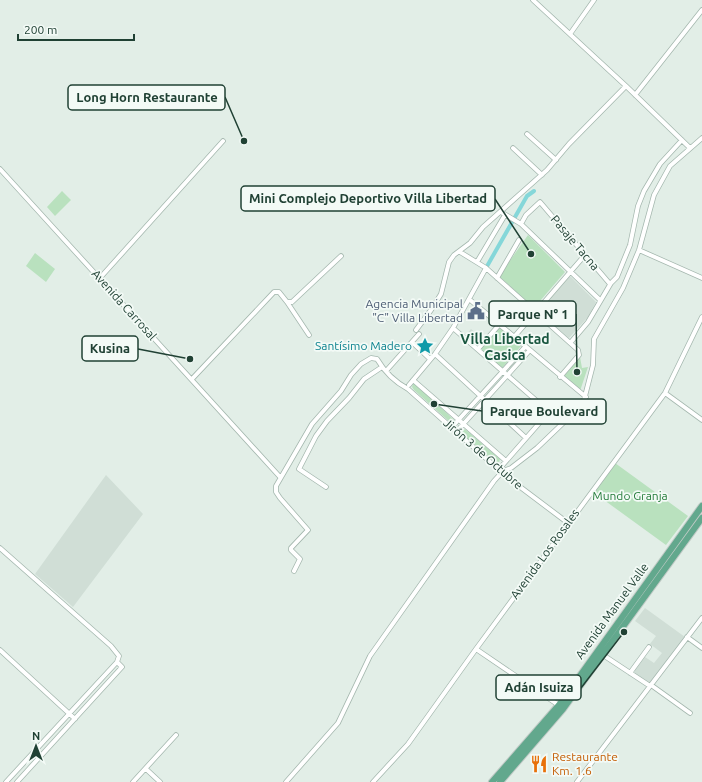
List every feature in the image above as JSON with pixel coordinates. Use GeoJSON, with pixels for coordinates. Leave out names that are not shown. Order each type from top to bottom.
{"type":"FeatureCollection","features":[{"type":"Feature","properties":{"kind":"main road","name":"Avenida Manuel Valle"},"geometry":{"type":"LineString","coordinates":[[492,782],[561,707],[702,506]]}},
{"type":"Feature","properties":{"kind":"main road","name":"Avenida Manuel Valle"},"geometry":{"type":"LineString","coordinates":[[500,782],[603,655],[702,518]]}},
{"type":"Feature","properties":{"kind":"street"},"geometry":{"type":"LineString","coordinates":[[532,0],[626,86],[690,148]]}},
{"type":"Feature","properties":{"kind":"street"},"geometry":{"type":"LineString","coordinates":[[570,34],[594,0]]}},
{"type":"Feature","properties":{"kind":"street"},"geometry":{"type":"LineString","coordinates":[[635,95],[702,10]]}},
{"type":"Feature","properties":{"kind":"street"},"geometry":{"type":"LineString","coordinates":[[416,330],[441,294],[449,262],[454,255],[470,243],[483,227],[503,213],[542,175],[565,152],[569,144],[626,86]]}},
{"type":"Feature","properties":{"kind":"street"},"geometry":{"type":"LineString","coordinates":[[527,134],[556,160]]}},
{"type":"Feature","properties":{"kind":"street"},"geometry":{"type":"LineString","coordinates":[[501,470],[511,468],[537,448],[562,423],[577,411],[586,397],[593,365],[594,339],[623,288],[639,250],[654,195],[670,166],[702,138]]}},
{"type":"Feature","properties":{"kind":"street"},"geometry":{"type":"LineString","coordinates":[[571,342],[588,322],[610,284],[617,277],[630,245],[638,206],[644,191],[660,164],[682,140]]}},
{"type":"Feature","properties":{"kind":"street"},"geometry":{"type":"LineString","coordinates":[[100,279],[223,141]]}},
{"type":"Feature","properties":{"kind":"street"},"geometry":{"type":"LineString","coordinates":[[513,148],[542,175]]}},
{"type":"Feature","properties":{"kind":"street","name":"Avenida Carrosal"},"geometry":{"type":"LineString","coordinates":[[0,169],[280,477]]}},
{"type":"Feature","properties":{"kind":"street","name":"Pasaje Tacna"},"geometry":{"type":"LineString","coordinates":[[521,224],[526,215],[540,202],[610,284]]}},
{"type":"Feature","properties":{"kind":"street"},"geometry":{"type":"LineString","coordinates":[[503,213],[521,224],[600,300]]}},
{"type":"Feature","properties":{"kind":"street"},"geometry":{"type":"LineString","coordinates":[[477,262],[503,213]]}},
{"type":"Feature","properties":{"kind":"street"},"geometry":{"type":"LineString","coordinates":[[497,278],[519,240]]}},
{"type":"Feature","properties":{"kind":"street"},"geometry":{"type":"LineString","coordinates":[[639,250],[702,278]]}},
{"type":"Feature","properties":{"kind":"street"},"geometry":{"type":"LineString","coordinates":[[460,252],[486,268],[571,342],[579,355],[560,377]]}},
{"type":"Feature","properties":{"kind":"street"},"geometry":{"type":"LineString","coordinates":[[514,337],[584,255]]}},
{"type":"Feature","properties":{"kind":"street"},"geometry":{"type":"LineString","coordinates":[[287,302],[292,302],[341,256]]}},
{"type":"Feature","properties":{"kind":"street"},"geometry":{"type":"LineString","coordinates":[[409,385],[435,354],[453,328],[486,268]]}},
{"type":"Feature","properties":{"kind":"street"},"geometry":{"type":"LineString","coordinates":[[192,379],[274,292],[279,292],[309,335]]}},
{"type":"Feature","properties":{"kind":"street"},"geometry":{"type":"LineString","coordinates":[[469,299],[560,377],[586,397]]}},
{"type":"Feature","properties":{"kind":"street","name":"Avenida Los Rosales"},"geometry":{"type":"LineString","coordinates":[[373,782],[408,744],[568,522],[665,393],[702,317]]}},
{"type":"Feature","properties":{"kind":"street"},"geometry":{"type":"LineString","coordinates":[[478,349],[500,325]]}},
{"type":"Feature","properties":{"kind":"street"},"geometry":{"type":"LineString","coordinates":[[453,328],[562,423]]}},
{"type":"Feature","properties":{"kind":"street"},"geometry":{"type":"LineString","coordinates":[[386,370],[419,334]]}},
{"type":"Feature","properties":{"kind":"street"},"geometry":{"type":"LineString","coordinates":[[412,342],[430,359]]}},
{"type":"Feature","properties":{"kind":"street"},"geometry":{"type":"LineString","coordinates":[[452,428],[525,347]]}},
{"type":"Feature","properties":{"kind":"street"},"geometry":{"type":"LineString","coordinates":[[457,431],[530,350]]}},
{"type":"Feature","properties":{"kind":"street"},"geometry":{"type":"LineString","coordinates":[[435,354],[526,438]]}},
{"type":"Feature","properties":{"kind":"street","name":"Jirón 3 de Octubre"},"geometry":{"type":"LineString","coordinates":[[280,477],[312,424],[341,391],[351,375],[362,364],[371,358],[377,359],[382,367],[457,431],[507,477],[568,522]]}},
{"type":"Feature","properties":{"kind":"street"},"geometry":{"type":"LineString","coordinates":[[326,487],[299,469],[316,436],[327,421],[349,398],[364,379],[382,367]]}},
{"type":"Feature","properties":{"kind":"street","name":"Jirón 3 de Octubre"},"geometry":{"type":"LineString","coordinates":[[413,380],[506,461]]}},
{"type":"Feature","properties":{"kind":"street"},"geometry":{"type":"LineString","coordinates":[[665,393],[702,420]]}},
{"type":"Feature","properties":{"kind":"street"},"geometry":{"type":"LineString","coordinates":[[286,782],[338,723],[370,656],[506,461],[549,412]]}},
{"type":"Feature","properties":{"kind":"street"},"geometry":{"type":"LineString","coordinates":[[280,477],[276,486],[276,492],[308,530],[291,548],[291,550],[300,559],[294,571]]}},
{"type":"Feature","properties":{"kind":"street"},"geometry":{"type":"LineString","coordinates":[[0,548],[118,653],[117,662],[6,782]]}},
{"type":"Feature","properties":{"kind":"street"},"geometry":{"type":"LineString","coordinates":[[577,782],[702,618]]}},
{"type":"Feature","properties":{"kind":"street"},"geometry":{"type":"LineString","coordinates":[[688,637],[702,648]]}},
{"type":"Feature","properties":{"kind":"street"},"geometry":{"type":"LineString","coordinates":[[630,673],[649,647]]}},
{"type":"Feature","properties":{"kind":"street"},"geometry":{"type":"LineString","coordinates":[[476,649],[561,707]]}},
{"type":"Feature","properties":{"kind":"street"},"geometry":{"type":"LineString","coordinates":[[0,650],[74,719]]}},
{"type":"Feature","properties":{"kind":"street"},"geometry":{"type":"LineString","coordinates":[[603,655],[690,712]]}},
{"type":"Feature","properties":{"kind":"street"},"geometry":{"type":"LineString","coordinates":[[17,782],[122,667],[117,662]]}},
{"type":"Feature","properties":{"kind":"street"},"geometry":{"type":"LineString","coordinates":[[133,782],[176,735]]}},
{"type":"Feature","properties":{"kind":"street"},"geometry":{"type":"LineString","coordinates":[[146,769],[160,782]]}},
{"type":"Feature","properties":{"kind":"shaded area"},"geometry":{"type":"Polygon","coordinates":[[[569,277],[571,277],[596,302],[588,317],[569,338],[540,313],[540,310],[569,277]]]}},
{"type":"Feature","properties":{"kind":"shaded area"},"geometry":{"type":"Polygon","coordinates":[[[471,329],[483,339],[478,345],[466,335],[471,329]]]}},
{"type":"Feature","properties":{"kind":"shaded area"},"geometry":{"type":"Polygon","coordinates":[[[106,475],[143,514],[73,607],[35,574],[106,475]]]}},
{"type":"Feature","properties":{"kind":"shaded area"},"geometry":{"type":"Polygon","coordinates":[[[645,608],[685,637],[650,684],[635,674],[635,670],[645,657],[654,663],[662,653],[650,644],[656,636],[635,621],[645,608]]]}},
{"type":"Feature","properties":{"kind":"green space"},"geometry":{"type":"Polygon","coordinates":[[[62,191],[71,200],[55,216],[47,207],[62,191]]]}},
{"type":"Feature","properties":{"kind":"green space"},"geometry":{"type":"Polygon","coordinates":[[[528,235],[565,272],[534,308],[499,276],[528,235]]]}},
{"type":"Feature","properties":{"kind":"green space"},"geometry":{"type":"Polygon","coordinates":[[[35,253],[55,269],[46,282],[26,266],[35,253]]]}},
{"type":"Feature","properties":{"kind":"green space"},"geometry":{"type":"Polygon","coordinates":[[[499,327],[521,346],[502,368],[480,348],[499,327]]]}},
{"type":"Feature","properties":{"kind":"green space"},"geometry":{"type":"Polygon","coordinates":[[[580,357],[582,368],[588,367],[580,391],[564,376],[580,357]]]}},
{"type":"Feature","properties":{"kind":"green space"},"geometry":{"type":"Polygon","coordinates":[[[413,384],[416,384],[455,421],[451,423],[414,390],[412,387],[413,384]]]}},
{"type":"Feature","properties":{"kind":"green space"},"geometry":{"type":"Polygon","coordinates":[[[465,429],[500,459],[499,463],[496,463],[465,436],[463,431],[465,429]]]}},
{"type":"Feature","properties":{"kind":"green space","name":"Mundo Granja"},"geometry":{"type":"Polygon","coordinates":[[[615,463],[688,516],[666,545],[593,492],[615,463]]]}},
{"type":"Feature","properties":{"kind":"waterway"},"geometry":{"type":"LineString","coordinates":[[486,268],[527,196],[534,191]]}},
{"type":"Feature","properties":{"kind":"place","name":"Long Horn Restaurante"},"geometry":{"type":"Point","coordinates":[244,141]}},
{"type":"Feature","properties":{"kind":"place","name":"Mini Complejo Deportivo Villa Libertad"},"geometry":{"type":"Point","coordinates":[531,254]}},
{"type":"Feature","properties":{"kind":"place","name":"Agencia Municipal \"C\" Villa Libertad"},"geometry":{"type":"Point","coordinates":[476,311]}},
{"type":"Feature","properties":{"kind":"place","name":"Santísimo Madero"},"geometry":{"type":"Point","coordinates":[425,346]}},
{"type":"Feature","properties":{"kind":"place","name":"Kusina"},"geometry":{"type":"Point","coordinates":[190,359]}},
{"type":"Feature","properties":{"kind":"place","name":"Parque N° 1"},"geometry":{"type":"Point","coordinates":[577,372]}},
{"type":"Feature","properties":{"kind":"place","name":"Parque Boulevard"},"geometry":{"type":"Point","coordinates":[434,404]}},
{"type":"Feature","properties":{"kind":"place","name":"Adán Isuiza"},"geometry":{"type":"Point","coordinates":[624,632]}},
{"type":"Feature","properties":{"kind":"place","name":"Restaurante Km. 1.6"},"geometry":{"type":"Point","coordinates":[539,764]}},
{"type":"Feature","properties":{"kind":"district","name":"Villa Libertad Casica"},"geometry":{"type":"Point","coordinates":[505,348]}}]}
